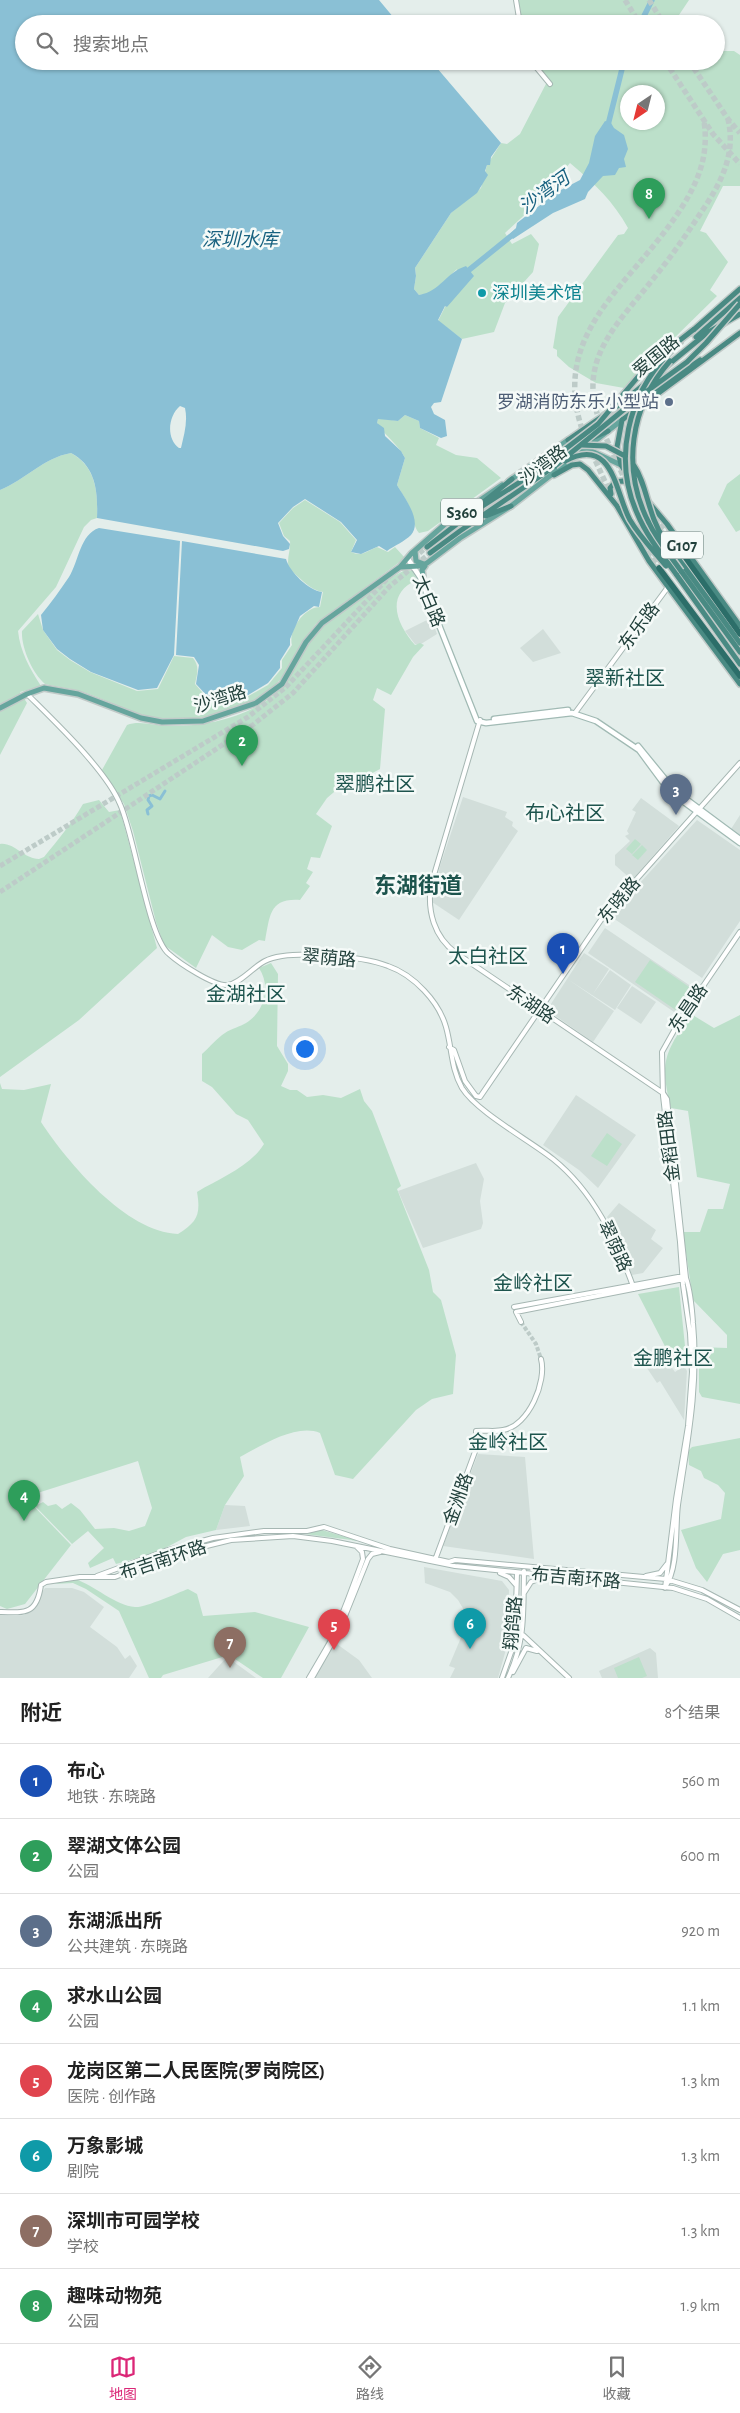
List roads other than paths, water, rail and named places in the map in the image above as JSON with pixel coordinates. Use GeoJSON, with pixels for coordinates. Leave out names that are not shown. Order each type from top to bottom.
{"type":"FeatureCollection","features":[{"type":"Feature","properties":{"kind":"highway"},"geometry":{"type":"LineString","coordinates":[[675,575],[649,536],[634,508],[626,475],[626,442],[632,414],[647,381],[662,360],[740,289]]}},
{"type":"Feature","properties":{"kind":"highway"},"geometry":{"type":"LineString","coordinates":[[740,298],[665,367],[647,396],[635,431],[632,465],[639,500],[652,528],[740,652]]}},
{"type":"Feature","properties":{"kind":"highway"},"geometry":{"type":"LineString","coordinates":[[430,553],[476,519],[555,466],[643,394],[697,353],[740,304]]}},
{"type":"Feature","properties":{"kind":"highway","name":"爱国路"},"geometry":{"type":"LineString","coordinates":[[568,440],[606,414],[707,333],[739,314]]}},
{"type":"Feature","properties":{"kind":"highway"},"geometry":{"type":"LineString","coordinates":[[534,473],[598,424],[648,365],[693,330]]}},
{"type":"Feature","properties":{"kind":"highway","name":"爱国路"},"geometry":{"type":"LineString","coordinates":[[622,420],[740,333]]}},
{"type":"Feature","properties":{"kind":"highway"},"geometry":{"type":"LineString","coordinates":[[643,394],[660,387],[709,356]]}},
{"type":"Feature","properties":{"kind":"highway"},"geometry":{"type":"LineString","coordinates":[[606,414],[588,430],[587,435],[592,438],[608,431]]}},
{"type":"Feature","properties":{"kind":"highway","name":"G107"},"geometry":{"type":"LineString","coordinates":[[622,420],[617,447],[621,465],[634,485],[667,524],[740,626]]}},
{"type":"Feature","properties":{"kind":"highway"},"geometry":{"type":"LineString","coordinates":[[470,514],[534,473],[583,445],[606,446],[626,457],[640,478],[650,515],[659,533],[740,642]]}},
{"type":"Feature","properties":{"kind":"highway"},"geometry":{"type":"LineString","coordinates":[[555,466],[569,459],[583,456],[595,458],[607,465],[614,475],[632,522],[685,588],[740,664]]}},
{"type":"Feature","properties":{"kind":"highway","name":"G107"},"geometry":{"type":"LineString","coordinates":[[554,475],[572,465],[584,466],[618,506],[643,553],[740,684]]}},
{"type":"Feature","properties":{"kind":"highway"},"geometry":{"type":"LineString","coordinates":[[427,547],[512,479]]}},
{"type":"Feature","properties":{"kind":"highway"},"geometry":{"type":"LineString","coordinates":[[618,506],[610,491],[612,484],[620,481],[634,485]]}},
{"type":"Feature","properties":{"kind":"highway"},"geometry":{"type":"LineString","coordinates":[[476,519],[511,506]]}},
{"type":"Feature","properties":{"kind":"highway"},"geometry":{"type":"LineString","coordinates":[[670,536],[740,634]]}},
{"type":"Feature","properties":{"kind":"highway"},"geometry":{"type":"LineString","coordinates":[[659,568],[740,676]]}},
{"type":"Feature","properties":{"kind":"main road","name":"沙湾路"},"geometry":{"type":"LineString","coordinates":[[400,567],[427,563],[460,538],[511,506],[554,475],[622,420]]}},
{"type":"Feature","properties":{"kind":"main road","name":"沙湾路"},"geometry":{"type":"LineString","coordinates":[[0,708],[27,694],[44,688],[62,690],[141,718],[162,722],[190,722],[220,717],[256,702],[273,692],[287,677],[303,647],[322,623],[400,567],[415,550],[444,525],[568,440]]}},
{"type":"Feature","properties":{"kind":"main road"},"geometry":{"type":"LineString","coordinates":[[568,440],[621,465]]}},
{"type":"Feature","properties":{"kind":"main road"},"geometry":{"type":"LineString","coordinates":[[415,550],[416,560],[427,563],[422,570],[422,576]]}},
{"type":"Feature","properties":{"kind":"main road","name":"太白路"},"geometry":{"type":"LineString","coordinates":[[408,559],[422,576],[480,721]]}},
{"type":"Feature","properties":{"kind":"main road","name":"太白路"},"geometry":{"type":"LineString","coordinates":[[415,566],[431,600]]}},
{"type":"Feature","properties":{"kind":"main road"},"geometry":{"type":"LineString","coordinates":[[480,721],[575,712],[600,724],[636,748],[667,789],[740,841]]}},
{"type":"Feature","properties":{"kind":"street"},"geometry":{"type":"LineString","coordinates":[[516,0],[518,15]]}},
{"type":"Feature","properties":{"kind":"street"},"geometry":{"type":"LineString","coordinates":[[538,70],[550,84]]}},
{"type":"Feature","properties":{"kind":"street","name":"东乐路"},"geometry":{"type":"LineString","coordinates":[[575,712],[668,587]]}},
{"type":"Feature","properties":{"kind":"street","name":"翠荫路"},"geometry":{"type":"LineString","coordinates":[[27,694],[98,771],[115,793],[130,831],[155,930],[162,948],[169,955],[194,972],[226,985],[234,983],[263,962],[290,954],[333,957],[387,965],[415,983],[432,1000],[444,1022],[457,1076],[470,1098],[553,1159],[583,1188],[599,1212],[633,1287]]}},
{"type":"Feature","properties":{"kind":"street","name":"东湖路"},"geometry":{"type":"LineString","coordinates":[[480,721],[431,885],[431,914],[437,931],[448,947],[663,1093]]}},
{"type":"Feature","properties":{"kind":"street","name":"东晓路"},"geometry":{"type":"LineString","coordinates":[[449,1047],[454,1050],[467,1086],[479,1097],[603,917],[740,763]]}},
{"type":"Feature","properties":{"kind":"street","name":"东昌路"},"geometry":{"type":"LineString","coordinates":[[663,1093],[662,1060],[664,1046],[740,932]]}},
{"type":"Feature","properties":{"kind":"street","name":"金稻田路"},"geometry":{"type":"LineString","coordinates":[[663,1093],[667,1099],[690,1333],[692,1380],[688,1426],[676,1499],[668,1580]]}},
{"type":"Feature","properties":{"kind":"street"},"geometry":{"type":"LineString","coordinates":[[521,1322],[515,1309],[684,1278]]}},
{"type":"Feature","properties":{"kind":"street","name":"金稻田路"},"geometry":{"type":"LineString","coordinates":[[665,1588],[668,1580],[691,1427],[695,1379],[694,1333],[684,1278]]}},
{"type":"Feature","properties":{"kind":"street","name":"金洲路"},"geometry":{"type":"LineString","coordinates":[[435,1560],[476,1449],[476,1431],[503,1430],[514,1425],[526,1414],[534,1401],[542,1377],[541,1359]]}},
{"type":"Feature","properties":{"kind":"street","name":"布吉南环路"},"geometry":{"type":"LineString","coordinates":[[88,1579],[165,1551],[214,1538],[264,1531],[307,1531],[324,1527],[390,1549],[435,1560],[497,1571],[680,1590],[707,1599],[740,1618]]}},
{"type":"Feature","properties":{"kind":"street","name":"布吉南环路"},"geometry":{"type":"LineString","coordinates":[[88,1579],[114,1577],[178,1553],[213,1544],[254,1537],[317,1538],[382,1552],[449,1562],[455,1560],[645,1576],[668,1580]]}},
{"type":"Feature","properties":{"kind":"street"},"geometry":{"type":"LineString","coordinates":[[309,1678],[341,1623],[363,1559],[362,1552],[355,1545]]}},
{"type":"Feature","properties":{"kind":"street"},"geometry":{"type":"LineString","coordinates":[[312,1678],[329,1652],[368,1559],[372,1554],[382,1552]]}},
{"type":"Feature","properties":{"kind":"street"},"geometry":{"type":"LineString","coordinates":[[645,1576],[662,1571],[670,1558]]}},
{"type":"Feature","properties":{"kind":"street","name":"翔鸽路"},"geometry":{"type":"LineString","coordinates":[[502,1678],[511,1655],[516,1631],[517,1566]]}},
{"type":"Feature","properties":{"kind":"street","name":"翔鸽路"},"geometry":{"type":"LineString","coordinates":[[509,1677],[523,1635],[524,1566]]}},
{"type":"Feature","properties":{"kind":"street"},"geometry":{"type":"LineString","coordinates":[[123,1567],[125,1573]]}},
{"type":"Feature","properties":{"kind":"street"},"geometry":{"type":"LineString","coordinates":[[497,1571],[509,1577],[517,1587]]}},
{"type":"Feature","properties":{"kind":"street"},"geometry":{"type":"LineString","coordinates":[[524,1595],[531,1582],[546,1576]]}},
{"type":"Feature","properties":{"kind":"street"},"geometry":{"type":"LineString","coordinates":[[0,1612],[32,1609],[38,1604],[41,1585],[46,1582],[72,1578],[88,1579]]}},
{"type":"Feature","properties":{"kind":"street"},"geometry":{"type":"LineString","coordinates":[[668,1580],[702,1590],[740,1610]]}},
{"type":"Feature","properties":{"kind":"street"},"geometry":{"type":"LineString","coordinates":[[523,1635],[569,1678]]}},
{"type":"Feature","properties":{"kind":"street"},"geometry":{"type":"LineString","coordinates":[[509,1677],[526,1648],[531,1648],[543,1654]]}},
{"type":"Feature","properties":{"kind":"water","name":"深圳水库"},"geometry":{"type":"Polygon","coordinates":[[[0,0],[379,0],[392,15],[15,15],[15,70],[439,70],[501,143],[491,157],[490,165],[487,165],[485,171],[488,175],[477,193],[451,213],[415,268],[414,289],[419,295],[433,290],[453,273],[466,266],[474,276],[447,307],[445,306],[438,320],[462,339],[441,402],[434,403],[431,407],[434,414],[445,420],[447,436],[441,438],[420,428],[419,421],[405,415],[398,421],[378,419],[377,423],[384,428],[385,436],[401,451],[405,458],[397,485],[414,516],[415,523],[411,535],[387,551],[379,546],[361,554],[351,552],[357,540],[341,522],[305,499],[293,507],[278,523],[283,536],[290,544],[289,549],[283,551],[97,518],[97,499],[94,481],[86,465],[71,453],[52,459],[0,490],[0,0]],[[180,406],[171,421],[170,433],[179,448],[181,448],[186,418],[185,408],[180,406]]]}},
{"type":"Feature","properties":{"kind":"water"},"geometry":{"type":"Polygon","coordinates":[[[605,121],[611,123],[614,128],[624,135],[628,149],[624,159],[626,167],[619,168],[615,175],[603,176],[588,192],[585,199],[553,213],[513,239],[509,235],[516,228],[517,223],[557,192],[580,180],[589,163],[595,136],[605,121]]]}},
{"type":"Feature","properties":{"kind":"water"},"geometry":{"type":"Polygon","coordinates":[[[99,528],[180,541],[174,655],[157,688],[138,690],[91,672],[57,649],[43,630],[41,615],[69,577],[88,536],[99,528]]]}},
{"type":"Feature","properties":{"kind":"water"},"geometry":{"type":"Polygon","coordinates":[[[182,541],[286,559],[300,580],[311,588],[322,592],[319,607],[314,606],[300,616],[290,639],[290,645],[280,661],[280,668],[268,683],[245,697],[209,698],[196,684],[199,665],[194,657],[176,655],[182,541]]]}},
{"type":"Feature","properties":{"kind":"waterway","name":"沙湾河"},"geometry":{"type":"LineString","coordinates":[[644,15],[652,0]]}},
{"type":"Feature","properties":{"kind":"waterway","name":"沙湾河"},"geometry":{"type":"LineString","coordinates":[[607,129],[622,70]]}},
{"type":"Feature","properties":{"kind":"waterway","name":"沙湾河"},"geometry":{"type":"LineString","coordinates":[[469,270],[516,232]]}},
{"type":"Feature","properties":{"kind":"waterway"},"geometry":{"type":"LineString","coordinates":[[148,814],[147,810],[152,806],[148,800],[149,796],[152,795],[160,799],[165,791]]}},
{"type":"Feature","properties":{"kind":"tunnel"},"geometry":{"type":"LineString","coordinates":[[625,0],[634,15]]}},
{"type":"Feature","properties":{"kind":"tunnel"},"geometry":{"type":"LineString","coordinates":[[649,0],[658,15]]}},
{"type":"Feature","properties":{"kind":"tunnel"},"geometry":{"type":"LineString","coordinates":[[671,70],[713,134],[740,164]]}},
{"type":"Feature","properties":{"kind":"tunnel"},"geometry":{"type":"LineString","coordinates":[[695,70],[728,119],[740,133]]}},
{"type":"Feature","properties":{"kind":"tunnel"},"geometry":{"type":"LineString","coordinates":[[600,422],[594,400],[593,379],[597,361],[604,344],[627,311],[673,253],[704,208],[722,177],[729,155],[730,131],[728,119]]}},
{"type":"Feature","properties":{"kind":"tunnel"},"geometry":{"type":"LineString","coordinates":[[588,445],[576,407],[576,373],[583,343],[598,316],[617,289],[661,236],[688,197],[698,177],[704,156],[704,121]]}},
{"type":"Feature","properties":{"kind":"tunnel"},"geometry":{"type":"LineString","coordinates":[[603,431],[625,480],[670,536]]}},
{"type":"Feature","properties":{"kind":"tunnel"},"geometry":{"type":"LineString","coordinates":[[592,453],[611,495]]}},
{"type":"Feature","properties":{"kind":"tunnel"},"geometry":{"type":"LineString","coordinates":[[642,545],[659,568]]}},
{"type":"Feature","properties":{"kind":"tunnel"},"geometry":{"type":"LineString","coordinates":[[402,567],[427,547]]}},
{"type":"Feature","properties":{"kind":"tunnel"},"geometry":{"type":"LineString","coordinates":[[0,892],[254,724],[293,693],[390,586],[430,553]]}},
{"type":"Feature","properties":{"kind":"tunnel"},"geometry":{"type":"LineString","coordinates":[[0,866],[248,717],[286,687],[389,577]]}},
{"type":"Feature","properties":{"kind":"tunnel"},"geometry":{"type":"LineString","coordinates":[[521,1322],[536,1344],[541,1359]]}},
{"type":"Feature","properties":{"kind":"place","name":"趣味动物苑"},"geometry":{"type":"Point","coordinates":[649,219]}},
{"type":"Feature","properties":{"kind":"place","name":"深圳美术馆"},"geometry":{"type":"Point","coordinates":[482,293]}},
{"type":"Feature","properties":{"kind":"place","name":"罗湖消防东乐小型站"},"geometry":{"type":"Point","coordinates":[669,402]}},
{"type":"Feature","properties":{"kind":"place","name":"翠湖文体公园"},"geometry":{"type":"Point","coordinates":[242,766]}},
{"type":"Feature","properties":{"kind":"place","name":"东湖派出所"},"geometry":{"type":"Point","coordinates":[676,815]}},
{"type":"Feature","properties":{"kind":"place","name":"布心"},"geometry":{"type":"Point","coordinates":[563,974]}},
{"type":"Feature","properties":{"kind":"place","name":"求水山公园"},"geometry":{"type":"Point","coordinates":[24,1521]}},
{"type":"Feature","properties":{"kind":"place","name":"万象影城"},"geometry":{"type":"Point","coordinates":[470,1649]}},
{"type":"Feature","properties":{"kind":"place","name":"龙岗区第二人民医院(罗岗院区)"},"geometry":{"type":"Point","coordinates":[334,1650]}},
{"type":"Feature","properties":{"kind":"place","name":"深圳市可园学校"},"geometry":{"type":"Point","coordinates":[230,1668]}},
{"type":"Feature","properties":{"kind":"district","name":"翠新社区"},"geometry":{"type":"Point","coordinates":[625,678]}},
{"type":"Feature","properties":{"kind":"district","name":"翠鹏社区"},"geometry":{"type":"Point","coordinates":[375,784]}},
{"type":"Feature","properties":{"kind":"district","name":"布心社区"},"geometry":{"type":"Point","coordinates":[565,813]}},
{"type":"Feature","properties":{"kind":"district","name":"东湖街道"},"geometry":{"type":"Point","coordinates":[418,885]}},
{"type":"Feature","properties":{"kind":"district","name":"太白社区"},"geometry":{"type":"Point","coordinates":[488,956]}},
{"type":"Feature","properties":{"kind":"district","name":"金湖社区"},"geometry":{"type":"Point","coordinates":[246,994]}},
{"type":"Feature","properties":{"kind":"district","name":"金岭社区"},"geometry":{"type":"Point","coordinates":[533,1283]}},
{"type":"Feature","properties":{"kind":"district","name":"金鹏社区"},"geometry":{"type":"Point","coordinates":[673,1358]}},
{"type":"Feature","properties":{"kind":"district","name":"金岭社区"},"geometry":{"type":"Point","coordinates":[508,1442]}}]}
